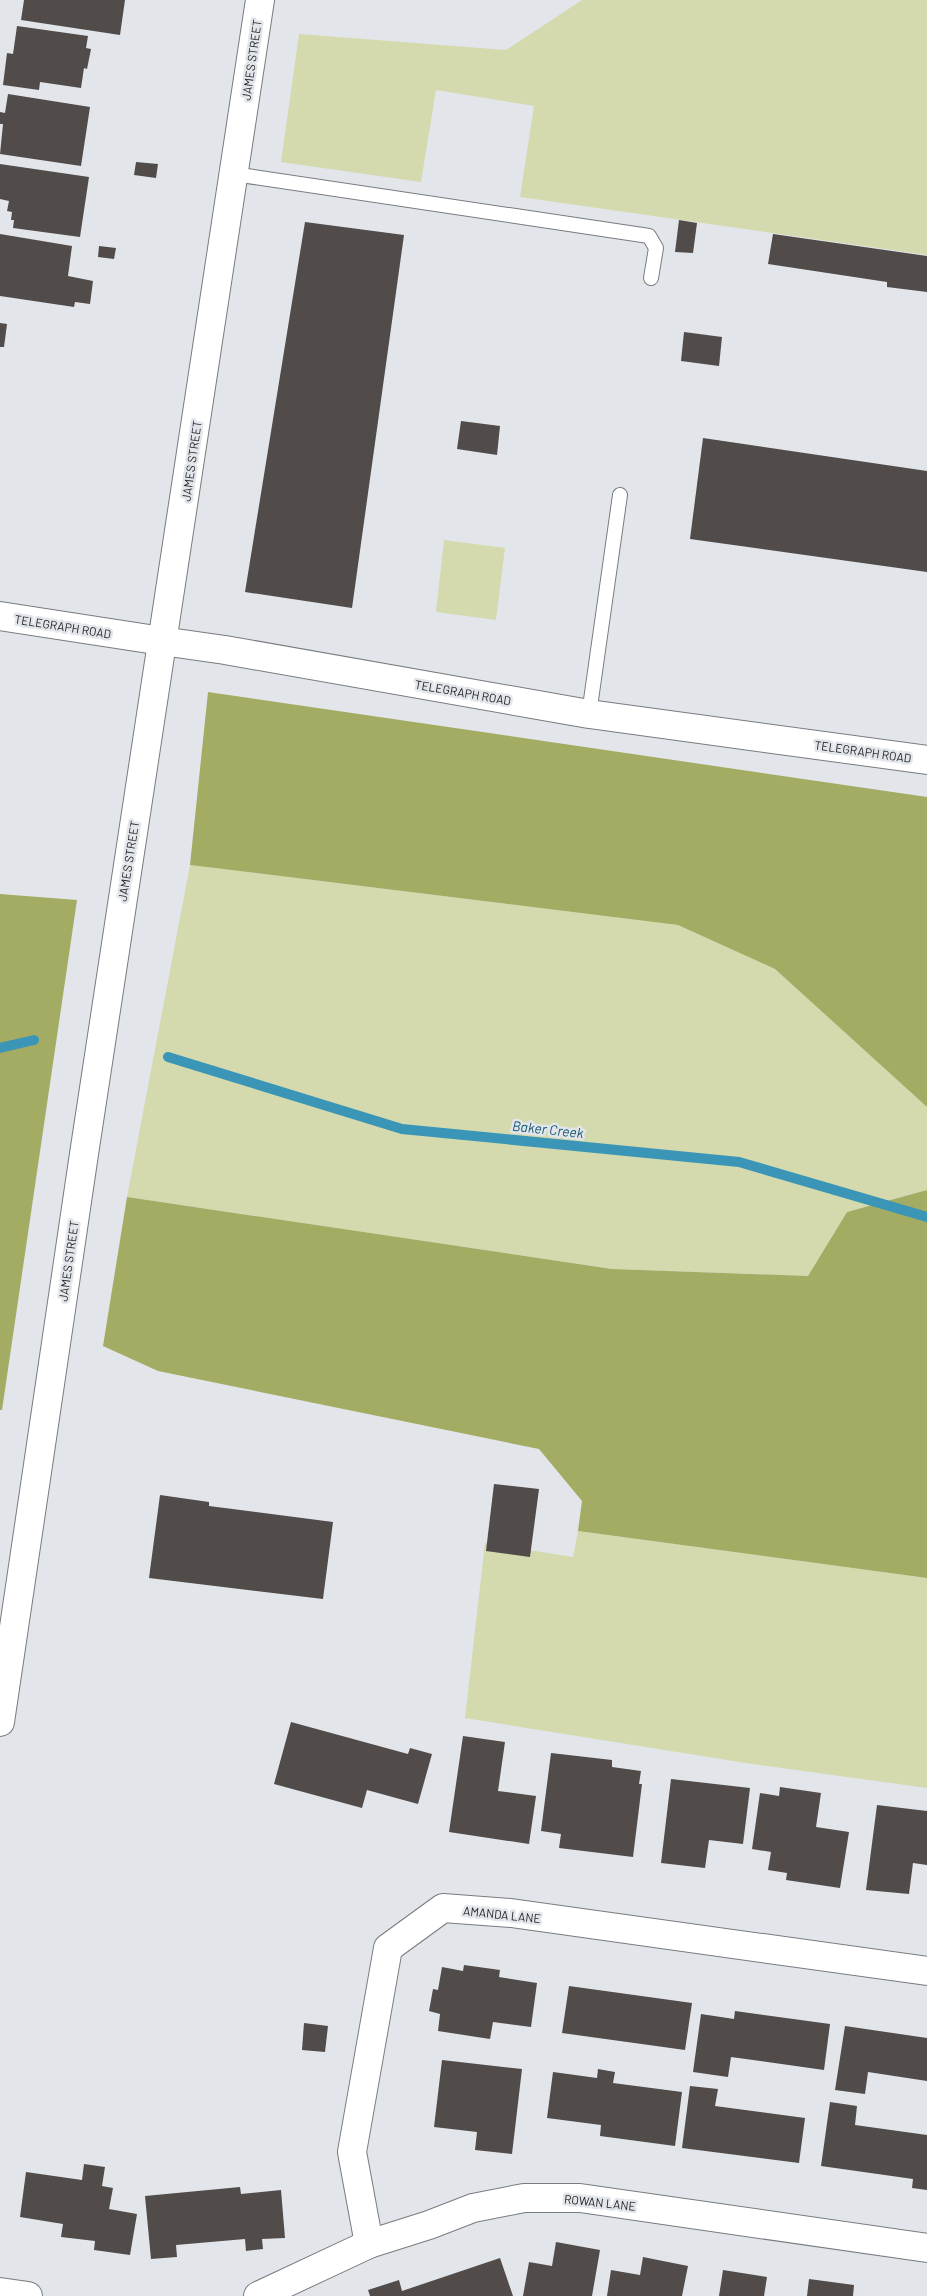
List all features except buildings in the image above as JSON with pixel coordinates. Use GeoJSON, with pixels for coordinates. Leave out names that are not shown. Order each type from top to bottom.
{"type":"FeatureCollection","features":[{"type":"Feature","properties":{"kind":"street","name":"JAMES STREET"},"geometry":{"type":"LineString","coordinates":[[0,1722],[260,0]]}},
{"type":"Feature","properties":{"kind":"street","name":"TELEGRAPH ROAD"},"geometry":{"type":"LineString","coordinates":[[0,616],[232,651],[589,714],[927,760]]}},
{"type":"Feature","properties":{"kind":"street","name":"AMANDA LANE"},"geometry":{"type":"LineString","coordinates":[[369,2244],[352,2152],[388,1948],[443,1908],[511,1913],[927,1971]]}},
{"type":"Feature","properties":{"kind":"street","name":"ROWAN LANE"},"geometry":{"type":"LineString","coordinates":[[258,2296],[369,2244],[429,2226],[473,2208],[524,2198],[580,2198],[927,2248]]}},
{"type":"Feature","properties":{"kind":"street"},"geometry":{"type":"LineString","coordinates":[[0,2292],[28,2296]]}},
{"type":"Feature","properties":{"kind":"lane"},"geometry":{"type":"LineString","coordinates":[[234,174],[649,236],[656,248],[651,278]]}},
{"type":"Feature","properties":{"kind":"lane"},"geometry":{"type":"LineString","coordinates":[[589,714],[620,495]]}},
{"type":"Feature","properties":{"kind":"green space"},"geometry":{"type":"Polygon","coordinates":[[[582,0],[927,0],[927,255],[520,197],[534,106],[436,90],[421,182],[281,162],[299,34],[506,50],[582,0]]]}},
{"type":"Feature","properties":{"kind":"green space"},"geometry":{"type":"Polygon","coordinates":[[[444,540],[505,548],[496,620],[436,612],[444,540]]]}},
{"type":"Feature","properties":{"kind":"green space"},"geometry":{"type":"Polygon","coordinates":[[[208,692],[927,797],[927,1107],[775,969],[678,925],[190,865],[208,692]]]}},
{"type":"Feature","properties":{"kind":"green space"},"geometry":{"type":"Polygon","coordinates":[[[190,865],[678,925],[775,969],[927,1107],[927,1190],[847,1212],[808,1276],[612,1269],[127,1197],[190,865]]]}},
{"type":"Feature","properties":{"kind":"green space"},"geometry":{"type":"Polygon","coordinates":[[[0,894],[77,900],[2,1410],[0,1410],[0,894]]]}},
{"type":"Feature","properties":{"kind":"green space"},"geometry":{"type":"Polygon","coordinates":[[[927,1190],[927,1578],[578,1531],[582,1501],[539,1449],[158,1371],[103,1346],[127,1197],[612,1269],[808,1276],[847,1212],[927,1190]]]}},
{"type":"Feature","properties":{"kind":"green space"},"geometry":{"type":"Polygon","coordinates":[[[578,1531],[927,1578],[927,1788],[752,1764],[465,1718],[485,1543],[573,1557],[578,1531]]]}},
{"type":"Feature","properties":{"kind":"waterway","name":"Baker Creek"},"geometry":{"type":"LineString","coordinates":[[0,1048],[34,1040]]}},
{"type":"Feature","properties":{"kind":"waterway","name":"Baker Creek"},"geometry":{"type":"LineString","coordinates":[[168,1057],[402,1129],[739,1162],[927,1217]]}}]}
